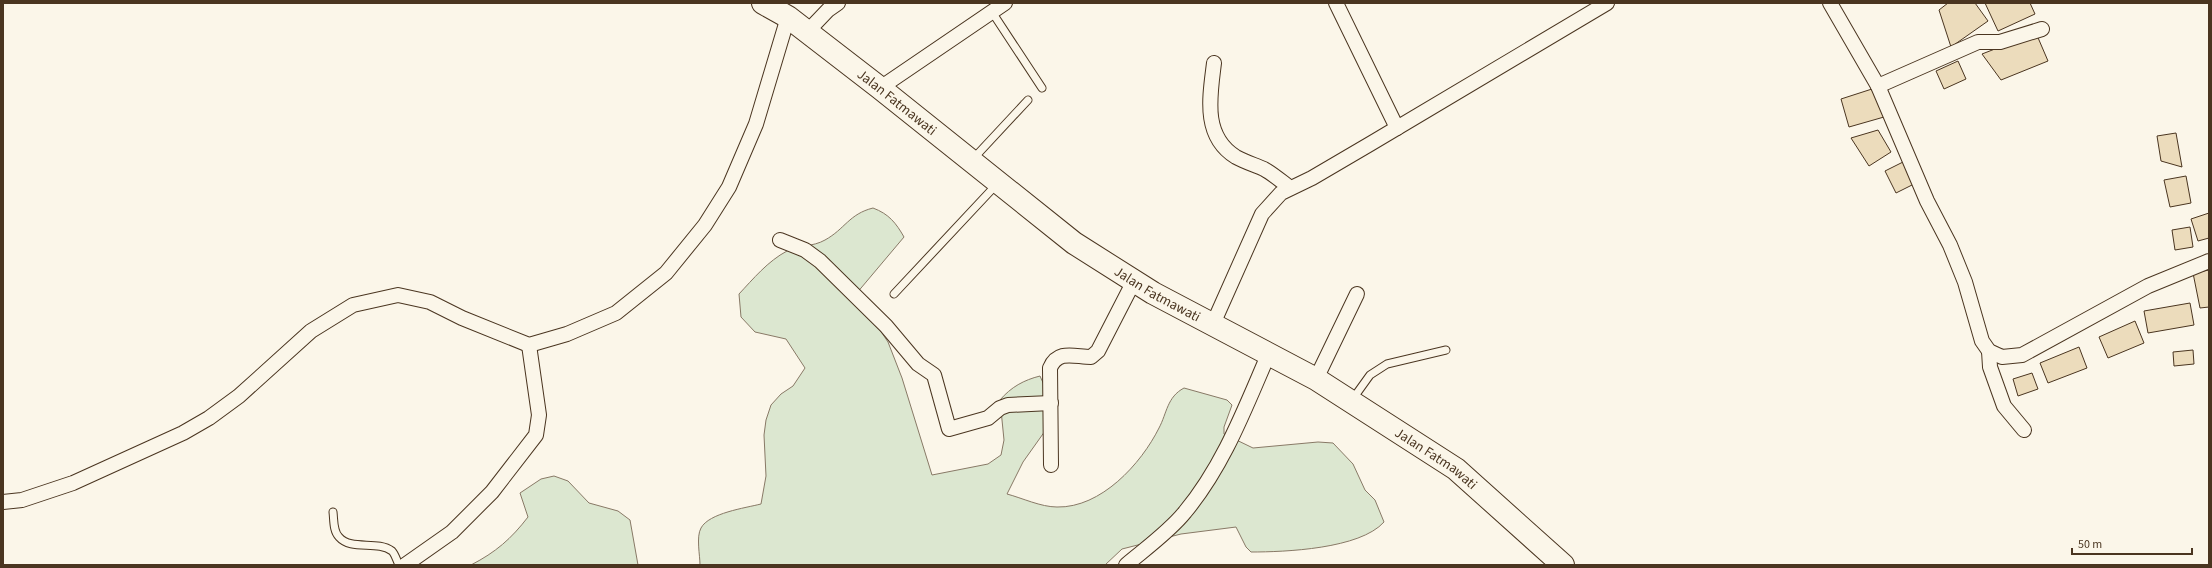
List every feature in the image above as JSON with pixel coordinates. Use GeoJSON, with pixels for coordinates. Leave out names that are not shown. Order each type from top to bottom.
{"type":"FeatureCollection","features":[{"type":"Feature","properties":{"kind":"highway","name":"Jalan Fatmawati"},"geometry":{"type":"LineString","coordinates":[[763,3],[788,17],[880,88],[1074,243],[1134,281],[1269,353],[1316,380],[1456,469],[1563,565]]}},
{"type":"Feature","properties":{"kind":"street"},"geometry":{"type":"LineString","coordinates":[[807,32],[828,10],[838,3]]}},
{"type":"Feature","properties":{"kind":"street"},"geometry":{"type":"LineString","coordinates":[[880,88],[1005,3]]}},
{"type":"Feature","properties":{"kind":"street"},"geometry":{"type":"LineString","coordinates":[[1336,3],[1397,128]]}},
{"type":"Feature","properties":{"kind":"street"},"geometry":{"type":"LineString","coordinates":[[1213,324],[1262,214],[1281,193],[1289,187],[1312,178],[1607,3]]}},
{"type":"Feature","properties":{"kind":"street"},"geometry":{"type":"LineString","coordinates":[[1830,3],[1878,86],[1927,202],[1953,253],[1965,282],[1982,341],[1989,351],[2002,357],[2022,355],[2148,286],[2209,261]]}},
{"type":"Feature","properties":{"kind":"street"},"geometry":{"type":"LineString","coordinates":[[3,502],[22,500],[73,483],[183,433],[209,418],[239,396],[311,331],[353,305],[398,295],[430,302],[462,318],[529,346],[567,334],[616,313],[666,273],[705,225],[729,187],[756,124],[788,17]]}},
{"type":"Feature","properties":{"kind":"street"},"geometry":{"type":"LineString","coordinates":[[1878,86],[1978,42],[2000,42],[2042,29]]}},
{"type":"Feature","properties":{"kind":"street"},"geometry":{"type":"LineString","coordinates":[[1214,62],[1209,104],[1211,122],[1221,144],[1237,158],[1266,170],[1289,187]]}},
{"type":"Feature","properties":{"kind":"street"},"geometry":{"type":"LineString","coordinates":[[780,240],[805,250],[820,261],[886,326],[918,364],[934,376],[949,429],[988,418],[1000,408],[1008,405],[1051,404]]}},
{"type":"Feature","properties":{"kind":"street"},"geometry":{"type":"LineString","coordinates":[[1051,464],[1050,368],[1053,361],[1059,356],[1069,354],[1091,358],[1098,351],[1134,281]]}},
{"type":"Feature","properties":{"kind":"street"},"geometry":{"type":"LineString","coordinates":[[1316,380],[1357,294]]}},
{"type":"Feature","properties":{"kind":"street"},"geometry":{"type":"LineString","coordinates":[[405,565],[452,532],[487,497],[536,435],[539,415],[529,346]]}},
{"type":"Feature","properties":{"kind":"street"},"geometry":{"type":"LineString","coordinates":[[1989,351],[1990,367],[2004,406],[2024,430]]}},
{"type":"Feature","properties":{"kind":"street"},"geometry":{"type":"LineString","coordinates":[[1126,565],[1184,514],[1201,491],[1230,445],[1269,353]]}},
{"type":"Feature","properties":{"kind":"lane"},"geometry":{"type":"LineString","coordinates":[[992,12],[1042,88]]}},
{"type":"Feature","properties":{"kind":"lane"},"geometry":{"type":"LineString","coordinates":[[971,161],[1028,100]]}},
{"type":"Feature","properties":{"kind":"lane"},"geometry":{"type":"LineString","coordinates":[[894,294],[998,182]]}},
{"type":"Feature","properties":{"kind":"lane"},"geometry":{"type":"LineString","coordinates":[[1351,401],[1370,375],[1387,364],[1446,350]]}},
{"type":"Feature","properties":{"kind":"lane"},"geometry":{"type":"LineString","coordinates":[[333,512],[335,529],[339,537],[350,542],[385,548],[393,552],[399,565]]}},
{"type":"Feature","properties":{"kind":"green space"},"geometry":{"type":"Polygon","coordinates":[[[873,208],[892,220],[904,237],[856,294],[888,342],[902,378],[932,475],[988,464],[1001,455],[1004,440],[1000,400],[1018,385],[1040,376],[1053,405],[1050,424],[1023,462],[1007,494],[1051,507],[1073,505],[1089,500],[1104,492],[1118,481],[1142,456],[1159,428],[1174,396],[1184,388],[1227,400],[1232,405],[1224,427],[1224,434],[1253,448],[1318,442],[1333,443],[1353,464],[1365,490],[1375,500],[1384,522],[1373,531],[1358,538],[1302,550],[1251,552],[1246,547],[1236,527],[1181,534],[1122,549],[1105,565],[700,565],[699,536],[701,528],[705,523],[719,515],[761,504],[766,476],[764,435],[766,420],[771,405],[781,394],[793,386],[805,368],[786,339],[755,332],[741,317],[739,294],[761,271],[780,255],[791,249],[816,244],[825,240],[858,214],[873,208]]]}},
{"type":"Feature","properties":{"kind":"green space"},"geometry":{"type":"Polygon","coordinates":[[[554,476],[568,481],[589,503],[618,511],[630,520],[638,565],[471,565],[488,555],[502,544],[528,517],[520,493],[541,479],[554,476]]]}},
{"type":"Feature","properties":{"kind":"building"},"geometry":{"type":"Polygon","coordinates":[[[1948,3],[1975,3],[1988,21],[1951,47],[1939,10],[1948,3]]]}},
{"type":"Feature","properties":{"kind":"building"},"geometry":{"type":"Polygon","coordinates":[[[1985,3],[2030,3],[2035,14],[1998,31],[1985,3]]]}},
{"type":"Feature","properties":{"kind":"building"},"geometry":{"type":"Polygon","coordinates":[[[2036,33],[2048,61],[2001,80],[1982,54],[2036,33]]]}},
{"type":"Feature","properties":{"kind":"building"},"geometry":{"type":"Polygon","coordinates":[[[1958,61],[1966,79],[1944,89],[1936,71],[1958,61]]]}},
{"type":"Feature","properties":{"kind":"building"},"geometry":{"type":"Polygon","coordinates":[[[1875,88],[1884,117],[1849,127],[1841,99],[1875,88]]]}},
{"type":"Feature","properties":{"kind":"building"},"geometry":{"type":"Polygon","coordinates":[[[1878,130],[1891,152],[1869,166],[1851,138],[1878,130]]]}},
{"type":"Feature","properties":{"kind":"building"},"geometry":{"type":"Polygon","coordinates":[[[2176,133],[2182,167],[2161,161],[2157,136],[2176,133]]]}},
{"type":"Feature","properties":{"kind":"building"},"geometry":{"type":"Polygon","coordinates":[[[1903,162],[1914,184],[1896,193],[1885,171],[1903,162]]]}},
{"type":"Feature","properties":{"kind":"building"},"geometry":{"type":"Polygon","coordinates":[[[2186,176],[2191,203],[2170,207],[2164,180],[2186,176]]]}},
{"type":"Feature","properties":{"kind":"building"},"geometry":{"type":"Polygon","coordinates":[[[2209,213],[2209,238],[2198,241],[2191,219],[2209,213]]]}},
{"type":"Feature","properties":{"kind":"building"},"geometry":{"type":"Polygon","coordinates":[[[2190,227],[2193,247],[2175,250],[2172,230],[2190,227]]]}},
{"type":"Feature","properties":{"kind":"building"},"geometry":{"type":"Polygon","coordinates":[[[2209,270],[2209,307],[2200,308],[2193,273],[2209,270]]]}},
{"type":"Feature","properties":{"kind":"building"},"geometry":{"type":"Polygon","coordinates":[[[2190,303],[2194,325],[2148,333],[2144,311],[2190,303]]]}},
{"type":"Feature","properties":{"kind":"building"},"geometry":{"type":"Polygon","coordinates":[[[2135,321],[2144,343],[2108,358],[2099,337],[2135,321]]]}},
{"type":"Feature","properties":{"kind":"building"},"geometry":{"type":"Polygon","coordinates":[[[2079,347],[2087,368],[2048,383],[2040,363],[2079,347]]]}},
{"type":"Feature","properties":{"kind":"building"},"geometry":{"type":"Polygon","coordinates":[[[2193,350],[2194,364],[2174,366],[2173,352],[2193,350]]]}},
{"type":"Feature","properties":{"kind":"building"},"geometry":{"type":"Polygon","coordinates":[[[2032,373],[2038,389],[2018,396],[2013,379],[2032,373]]]}}]}
